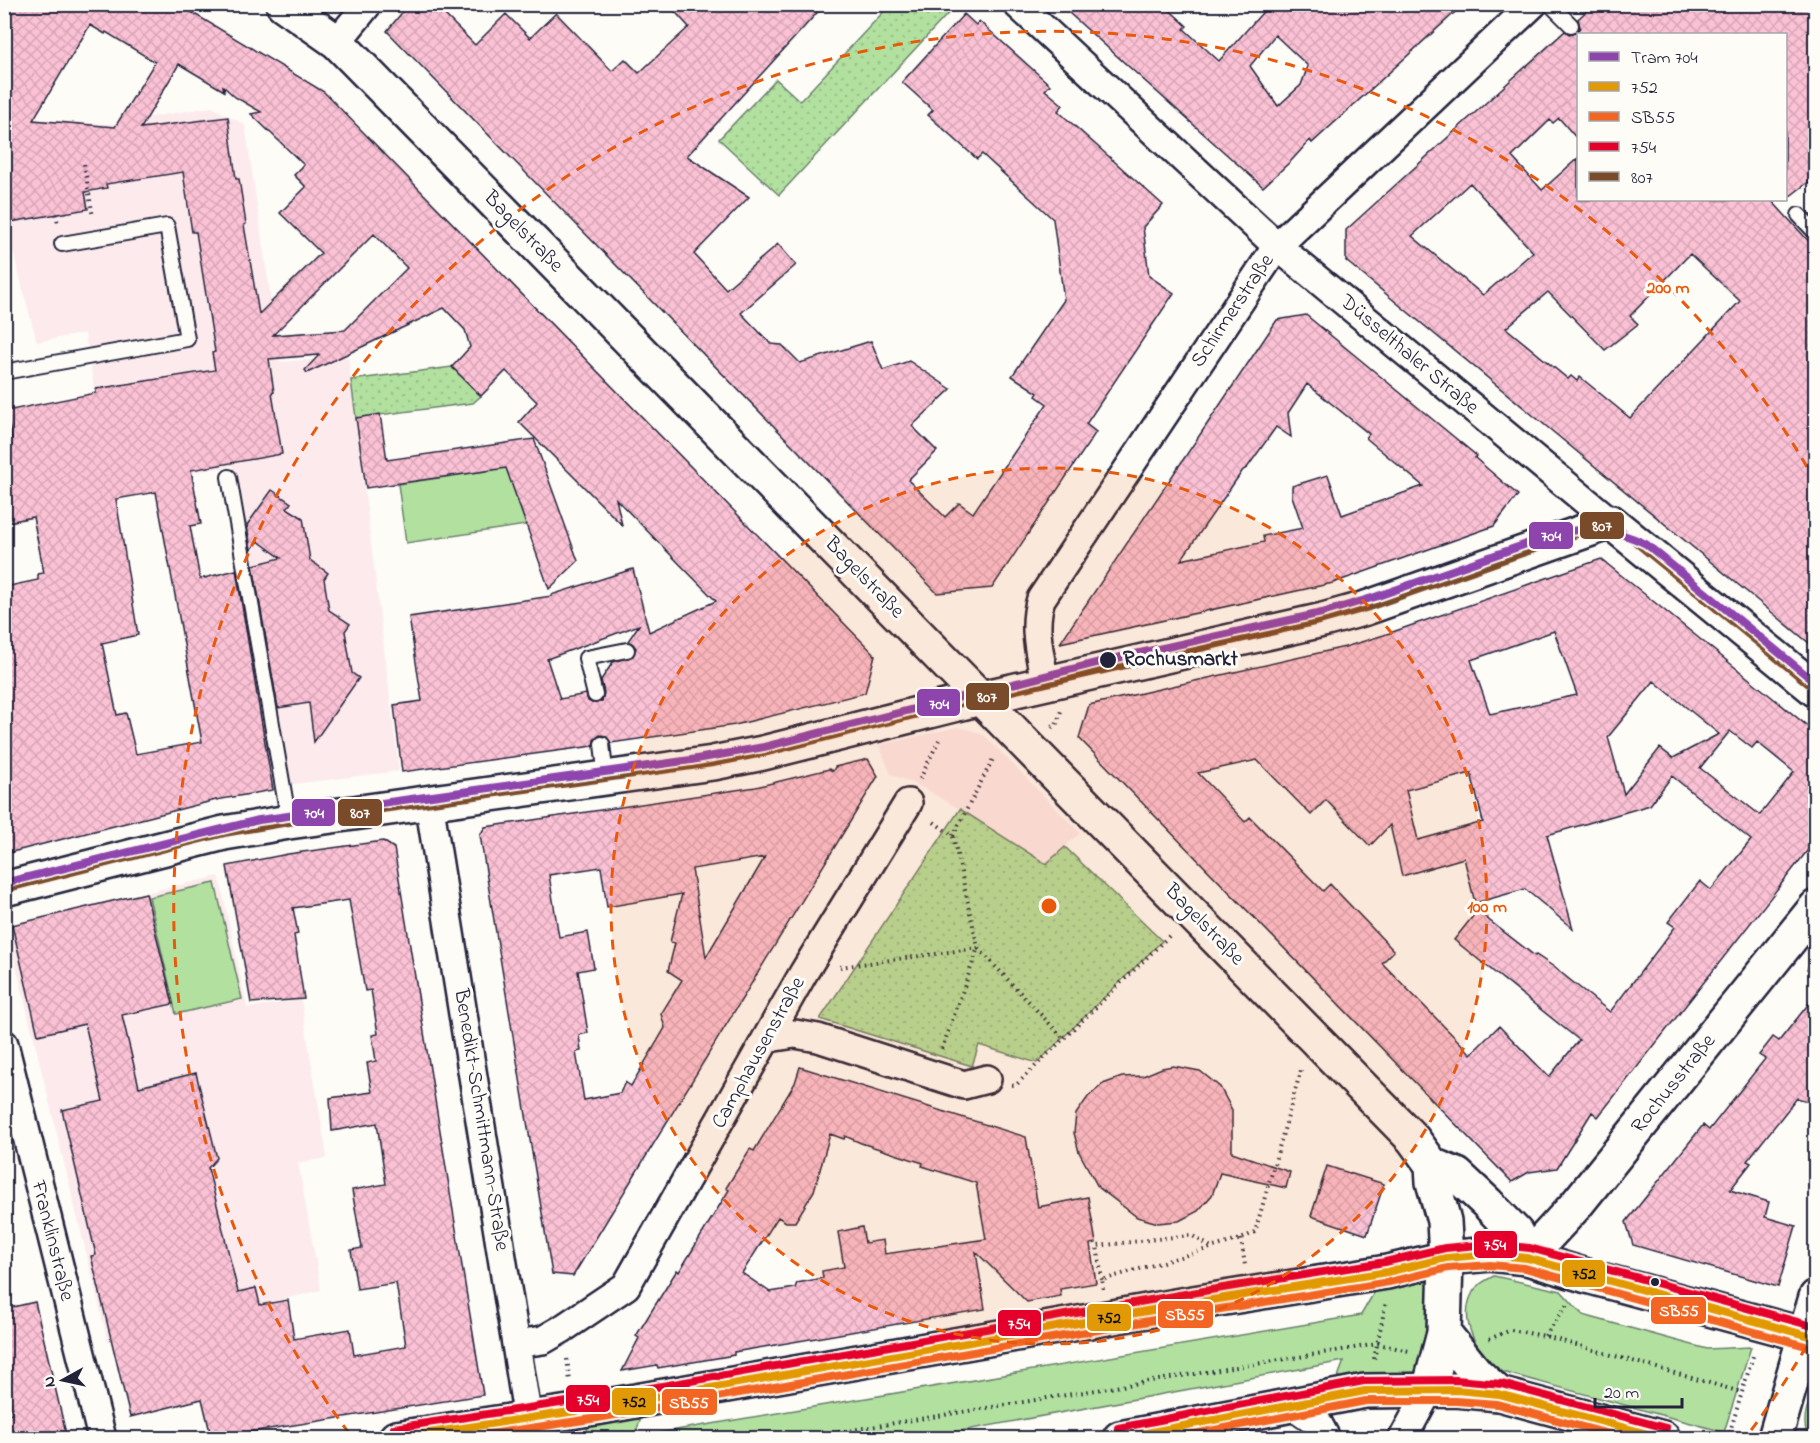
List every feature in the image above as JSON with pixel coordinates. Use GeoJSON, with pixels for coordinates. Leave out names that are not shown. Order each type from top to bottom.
{"type":"FeatureCollection","features":[{"type":"Feature","properties":{"kind":"street","name":"Bagelstraße"},"geometry":{"type":"LineString","coordinates":[[283,4],[337,42],[1193,913],[1413,1139],[1432,1165],[1457,1175],[1487,1203],[1516,1233],[1527,1258]]}},
{"type":"Feature","properties":{"kind":"street"},"geometry":{"type":"LineString","coordinates":[[337,42],[368,4]]}},
{"type":"Feature","properties":{"kind":"street","name":"Düsselthaler Straße"},"geometry":{"type":"LineString","coordinates":[[1017,4],[1277,246],[1815,690]]}},
{"type":"Feature","properties":{"kind":"street","name":"Schirmerstraße"},"geometry":{"type":"LineString","coordinates":[[1045,683],[1038,644],[1036,615],[1041,599],[1277,246],[1533,4]]}},
{"type":"Feature","properties":{"kind":"street"},"geometry":{"type":"LineString","coordinates":[[4,889],[224,833],[713,763],[763,753],[981,698],[1323,620],[1377,604],[1611,522]]}},
{"type":"Feature","properties":{"kind":"street","name":"Benedikt-Schmittmann-Straße"},"geometry":{"type":"LineString","coordinates":[[429,802],[530,1428]]}},
{"type":"Feature","properties":{"kind":"street","name":"Camphausenstraße"},"geometry":{"type":"LineString","coordinates":[[516,1344],[543,1340],[626,1286],[769,1038],[804,972],[908,803]]}},
{"type":"Feature","properties":{"kind":"street","name":"Rochusstraße"},"geometry":{"type":"LineString","coordinates":[[1527,1258],[1576,1205],[1815,907]]}},
{"type":"Feature","properties":{"kind":"street"},"geometry":{"type":"LineString","coordinates":[[769,1038],[795,1034],[818,1038],[964,1085],[987,1079]]}},
{"type":"Feature","properties":{"kind":"street","name":"Franklinstraße"},"geometry":{"type":"LineString","coordinates":[[4,1044],[102,1438]]}},
{"type":"Feature","properties":{"kind":"street","name":"Bagelstraße"},"geometry":{"type":"LineString","coordinates":[[1432,1165],[1433,1182],[1444,1221],[1446,1258]]}},
{"type":"Feature","properties":{"kind":"street"},"geometry":{"type":"LineString","coordinates":[[396,1438],[530,1428],[575,1410],[1214,1299],[1387,1272],[1446,1258],[1490,1254],[1527,1258],[1809,1336]]}},
{"type":"Feature","properties":{"kind":"street"},"geometry":{"type":"LineString","coordinates":[[1403,1438],[1429,1390],[1444,1333],[1446,1258]]}},
{"type":"Feature","properties":{"kind":"street"},"geometry":{"type":"LineString","coordinates":[[1775,1438],[1809,1336],[1815,1297]]}},
{"type":"Feature","properties":{"kind":"street"},"geometry":{"type":"LineString","coordinates":[[1444,1333],[1477,1374],[1499,1394]]}},
{"type":"Feature","properties":{"kind":"street"},"geometry":{"type":"LineString","coordinates":[[1120,1438],[1365,1391],[1456,1390],[1499,1394],[1663,1438]]}},
{"type":"Feature","properties":{"kind":"street"},"geometry":{"type":"LineString","coordinates":[[1292,1405],[1318,1422],[1326,1438]]}},
{"type":"Feature","properties":{"kind":"lane"},"geometry":{"type":"LineString","coordinates":[[1550,4],[1571,25]]}},
{"type":"Feature","properties":{"kind":"lane"},"geometry":{"type":"LineString","coordinates":[[1800,215],[1815,233]]}},
{"type":"Feature","properties":{"kind":"lane"},"geometry":{"type":"LineString","coordinates":[[4,372],[187,339],[167,226],[62,244]]}},
{"type":"Feature","properties":{"kind":"lane"},"geometry":{"type":"LineString","coordinates":[[229,477],[289,822]]}},
{"type":"Feature","properties":{"kind":"lane"},"geometry":{"type":"LineString","coordinates":[[595,695],[586,658],[627,650]]}},
{"type":"Feature","properties":{"kind":"lane"},"geometry":{"type":"LineString","coordinates":[[602,744],[606,778]]}},
{"type":"Feature","properties":{"kind":"path"},"geometry":{"type":"LineString","coordinates":[[84,164],[93,218]]}},
{"type":"Feature","properties":{"kind":"path"},"geometry":{"type":"LineString","coordinates":[[940,708],[945,729],[908,803],[952,836],[978,948],[1064,1039]]}},
{"type":"Feature","properties":{"kind":"path"},"geometry":{"type":"LineString","coordinates":[[952,836],[998,750]]}},
{"type":"Feature","properties":{"kind":"path"},"geometry":{"type":"LineString","coordinates":[[987,1079],[1016,1085],[1193,913]]}},
{"type":"Feature","properties":{"kind":"path"},"geometry":{"type":"LineString","coordinates":[[804,972],[978,948]]}},
{"type":"Feature","properties":{"kind":"path"},"geometry":{"type":"LineString","coordinates":[[933,1075],[978,948]]}},
{"type":"Feature","properties":{"kind":"path"},"geometry":{"type":"LineString","coordinates":[[1102,1280],[1241,1239],[1255,1232],[1295,1088]]}},
{"type":"Feature","properties":{"kind":"path"},"geometry":{"type":"LineString","coordinates":[[1108,1319],[1097,1246],[1191,1235],[1212,1248]]}},
{"type":"Feature","properties":{"kind":"path"},"geometry":{"type":"LineString","coordinates":[[1241,1239],[1245,1266]]}},
{"type":"Feature","properties":{"kind":"path"},"geometry":{"type":"LineString","coordinates":[[1354,1432],[1378,1344],[1389,1289],[1387,1272]]}},
{"type":"Feature","properties":{"kind":"path"},"geometry":{"type":"LineString","coordinates":[[1545,1336],[1587,1276]]}},
{"type":"Feature","properties":{"kind":"path"},"geometry":{"type":"LineString","coordinates":[[562,1329],[575,1410]]}},
{"type":"Feature","properties":{"kind":"path"},"geometry":{"type":"LineString","coordinates":[[1728,1438],[1755,1349]]}},
{"type":"Feature","properties":{"kind":"shaded area"},"geometry":{"type":"Polygon","coordinates":[[[212,107],[245,125],[280,362],[348,357],[399,771],[285,785],[233,466],[152,479],[102,432],[85,333],[37,342],[5,221],[33,119],[108,124],[212,107]]]}},
{"type":"Feature","properties":{"kind":"shaded area"},"geometry":{"type":"Polygon","coordinates":[[[957,727],[985,736],[1080,833],[1046,864],[960,809],[918,785],[891,774],[879,745],[957,727]]]}},
{"type":"Feature","properties":{"kind":"shaded area"},"geometry":{"type":"Polygon","coordinates":[[[219,876],[247,1008],[301,1000],[327,1158],[298,1163],[321,1290],[108,1342],[6,925],[219,876]]]}},
{"type":"Feature","properties":{"kind":"green space"},"geometry":{"type":"Polygon","coordinates":[[[890,5],[956,5],[779,195],[719,139],[776,79],[800,101],[890,5]]]}},
{"type":"Feature","properties":{"kind":"green space"},"geometry":{"type":"Polygon","coordinates":[[[452,367],[481,396],[473,403],[356,418],[351,380],[452,367]]]}},
{"type":"Feature","properties":{"kind":"green space"},"geometry":{"type":"Polygon","coordinates":[[[507,468],[526,525],[406,543],[398,484],[507,468]]]}},
{"type":"Feature","properties":{"kind":"green space"},"geometry":{"type":"Polygon","coordinates":[[[960,809],[1046,864],[1065,847],[1162,941],[1037,1063],[979,1045],[972,1066],[820,1019],[960,809]]]}},
{"type":"Feature","properties":{"kind":"green space"},"geometry":{"type":"Polygon","coordinates":[[[215,883],[242,999],[176,1014],[149,897],[215,883]]]}},
{"type":"Feature","properties":{"kind":"green space"},"geometry":{"type":"Polygon","coordinates":[[[1428,1274],[1430,1310],[1422,1373],[1335,1385],[1344,1361],[922,1438],[589,1438],[586,1423],[643,1413],[634,1437],[1361,1315],[1375,1291],[1428,1274]]]}},
{"type":"Feature","properties":{"kind":"green space"},"geometry":{"type":"Polygon","coordinates":[[[1494,1276],[1561,1291],[1583,1315],[1707,1349],[1751,1347],[1724,1432],[1503,1372],[1479,1348],[1469,1327],[1468,1305],[1472,1294],[1482,1283],[1494,1276]]]}},
{"type":"Feature","properties":{"kind":"green space"},"geometry":{"type":"Polygon","coordinates":[[[1815,1389],[1815,1427],[1807,1433],[1805,1416],[1815,1389]]]}},
{"type":"Feature","properties":{"kind":"building"},"geometry":{"type":"Polygon","coordinates":[[[4,4],[178,4],[324,92],[875,655],[865,693],[735,725],[611,743],[606,736],[600,735],[594,740],[593,746],[402,772],[394,705],[422,701],[409,617],[552,596],[633,569],[649,632],[716,601],[616,499],[622,525],[519,422],[537,402],[506,371],[481,396],[452,367],[470,347],[465,330],[444,308],[307,373],[305,370],[319,355],[269,359],[282,454],[191,470],[201,524],[190,526],[200,579],[236,570],[273,790],[216,800],[4,854],[4,587],[38,580],[38,574],[44,573],[33,517],[4,523],[4,440],[12,438],[6,411],[96,393],[96,389],[215,370],[212,353],[215,352],[196,232],[192,232],[183,172],[106,184],[107,188],[85,192],[88,209],[4,223],[4,4]],[[90,25],[33,120],[115,127],[155,62],[106,32],[105,34],[90,25]],[[179,64],[141,128],[228,117],[259,314],[321,253],[280,213],[306,187],[294,175],[304,165],[251,114],[261,112],[235,97],[223,86],[224,91],[179,64]],[[374,234],[273,335],[345,330],[407,268],[374,234]],[[156,492],[116,499],[138,635],[102,643],[117,715],[126,713],[136,754],[202,742],[156,492]],[[639,625],[547,659],[560,699],[586,694],[588,701],[592,703],[602,701],[604,693],[601,680],[613,662],[633,656],[636,648],[628,641],[639,625]]]}},
{"type":"Feature","properties":{"kind":"building"},"geometry":{"type":"Polygon","coordinates":[[[409,4],[434,4],[475,45],[506,14],[530,38],[556,13],[612,71],[625,59],[639,73],[689,27],[668,4],[825,4],[687,156],[749,197],[694,254],[726,289],[778,244],[796,265],[741,313],[771,344],[782,345],[800,363],[871,341],[883,370],[909,361],[951,389],[912,426],[937,451],[908,480],[945,517],[959,503],[973,513],[1047,404],[1036,396],[1038,393],[1012,376],[1064,300],[1053,219],[982,154],[977,159],[928,115],[933,110],[902,82],[964,14],[976,25],[979,21],[1050,85],[1045,90],[1063,105],[1058,111],[1163,205],[1143,227],[1149,276],[1174,293],[1086,424],[1096,432],[992,588],[937,593],[387,31],[409,4]]]}},
{"type":"Feature","properties":{"kind":"building"},"geometry":{"type":"Polygon","coordinates":[[[1059,4],[1163,4],[1187,26],[1184,29],[1219,61],[1270,4],[1464,4],[1312,143],[1310,140],[1263,187],[1059,4]],[[1275,35],[1250,66],[1278,106],[1301,85],[1308,66],[1275,35]]]}},
{"type":"Feature","properties":{"kind":"building"},"geometry":{"type":"Polygon","coordinates":[[[1594,4],[1815,4],[1815,177],[1787,198],[1787,33],[1577,33],[1577,139],[1559,118],[1553,123],[1550,120],[1512,157],[1542,190],[1577,159],[1577,201],[1772,201],[1815,248],[1815,648],[1346,261],[1346,230],[1565,31],[1569,34],[1577,32],[1580,27],[1578,19],[1594,4]],[[1470,183],[1412,236],[1483,295],[1533,252],[1470,183]],[[1690,254],[1630,316],[1638,324],[1605,350],[1548,292],[1506,328],[1568,379],[1571,376],[1577,381],[1580,377],[1630,418],[1740,301],[1690,254]]]}},
{"type":"Feature","properties":{"kind":"building"},"geometry":{"type":"Polygon","coordinates":[[[1306,315],[1477,456],[1475,458],[1518,495],[1494,526],[1333,583],[1060,643],[1277,320],[1306,315]],[[1307,384],[1288,413],[1291,437],[1276,427],[1247,468],[1243,470],[1181,560],[1264,542],[1263,536],[1303,528],[1292,496],[1292,486],[1328,475],[1342,515],[1423,486],[1366,438],[1369,434],[1307,384]]]}},
{"type":"Feature","properties":{"kind":"building"},"geometry":{"type":"Polygon","coordinates":[[[380,414],[387,460],[534,439],[578,561],[549,589],[506,468],[366,488],[356,418],[380,414]]]}},
{"type":"Feature","properties":{"kind":"building"},"geometry":{"type":"Polygon","coordinates":[[[272,490],[291,503],[287,508],[303,518],[310,560],[328,573],[324,579],[329,610],[350,624],[345,631],[352,673],[359,678],[314,742],[309,703],[278,708],[253,565],[281,558],[258,541],[251,550],[247,525],[272,490]]]}},
{"type":"Feature","properties":{"kind":"building"},"geometry":{"type":"Polygon","coordinates":[[[1601,559],[1815,732],[1815,841],[1598,1117],[1592,1112],[1557,1168],[1529,1172],[1512,1182],[1079,738],[1089,705],[1345,647],[1601,559]],[[1554,631],[1471,660],[1490,714],[1577,695],[1554,631]],[[1654,681],[1608,737],[1624,794],[1660,748],[1673,758],[1719,734],[1654,681]],[[1730,731],[1700,768],[1760,815],[1794,772],[1757,742],[1752,748],[1730,731]],[[1257,760],[1198,773],[1245,822],[1250,817],[1323,891],[1330,884],[1394,951],[1382,963],[1471,1054],[1499,1026],[1549,1077],[1579,1040],[1454,940],[1477,911],[1535,956],[1554,967],[1610,1012],[1675,927],[1668,922],[1700,881],[1711,890],[1751,840],[1672,776],[1650,805],[1547,835],[1573,929],[1525,889],[1475,903],[1464,858],[1402,876],[1390,825],[1370,846],[1326,800],[1311,815],[1257,760]],[[1471,773],[1406,790],[1418,840],[1483,822],[1471,773]]]}},
{"type":"Feature","properties":{"kind":"building"},"geometry":{"type":"Polygon","coordinates":[[[868,759],[878,776],[573,1276],[552,1274],[480,835],[485,827],[756,787],[829,769],[833,771],[835,767],[868,759]],[[765,857],[692,869],[706,957],[765,857]],[[601,867],[549,875],[559,937],[588,932],[594,968],[578,971],[588,1033],[579,1035],[581,1051],[576,1052],[584,1100],[620,1093],[625,1082],[631,1086],[665,1028],[661,1014],[682,980],[668,971],[675,943],[670,942],[682,894],[607,907],[601,867]]]}},
{"type":"Feature","properties":{"kind":"building"},"geometry":{"type":"Polygon","coordinates":[[[383,841],[394,848],[483,1395],[225,1436],[224,1433],[211,1436],[202,1399],[130,1417],[91,1256],[96,1255],[62,1110],[103,1101],[85,1024],[38,1035],[12,925],[146,893],[173,1004],[122,1015],[139,1087],[196,1073],[217,1158],[208,1168],[238,1292],[256,1288],[260,1305],[288,1300],[294,1339],[350,1329],[354,1355],[406,1346],[396,1283],[357,1289],[351,1250],[362,1248],[352,1190],[386,1184],[377,1123],[332,1131],[330,1098],[372,1092],[367,1063],[376,1061],[372,1035],[378,1034],[371,990],[365,991],[349,900],[293,908],[298,934],[294,935],[304,999],[251,1003],[227,866],[288,854],[383,841]]]}},
{"type":"Feature","properties":{"kind":"building"},"geometry":{"type":"Polygon","coordinates":[[[1815,996],[1815,1103],[1797,1098],[1747,1161],[1751,1163],[1730,1190],[1769,1202],[1765,1217],[1796,1226],[1778,1287],[1633,1245],[1626,1222],[1703,1125],[1709,1130],[1765,1059],[1759,1055],[1773,1037],[1779,1041],[1815,996]]]}},
{"type":"Feature","properties":{"kind":"building"},"geometry":{"type":"Polygon","coordinates":[[[1173,1066],[1200,1071],[1220,1087],[1232,1110],[1232,1152],[1290,1172],[1286,1188],[1220,1173],[1212,1195],[1198,1211],[1179,1221],[1158,1223],[1137,1217],[1098,1187],[1079,1152],[1074,1133],[1076,1114],[1088,1097],[1103,1084],[1122,1077],[1143,1076],[1173,1066]]]}},
{"type":"Feature","properties":{"kind":"building"},"geometry":{"type":"Polygon","coordinates":[[[800,1067],[1026,1137],[1038,1207],[1088,1197],[1096,1243],[1090,1244],[1096,1283],[1060,1289],[1061,1296],[1027,1302],[976,1252],[985,1309],[734,1352],[734,1355],[658,1368],[657,1365],[622,1371],[639,1338],[636,1336],[677,1270],[679,1272],[729,1190],[726,1188],[750,1149],[754,1151],[795,1083],[800,1067]],[[830,1134],[814,1191],[795,1222],[786,1222],[778,1217],[742,1273],[770,1292],[795,1288],[797,1283],[823,1278],[822,1271],[844,1267],[838,1232],[862,1227],[865,1243],[883,1240],[885,1254],[986,1239],[976,1183],[922,1166],[923,1163],[845,1136],[844,1139],[830,1134]]]}},
{"type":"Feature","properties":{"kind":"building"},"geometry":{"type":"Polygon","coordinates":[[[1327,1166],[1384,1184],[1367,1235],[1311,1216],[1327,1166]]]}},
{"type":"Feature","properties":{"kind":"building"},"geometry":{"type":"Polygon","coordinates":[[[35,1302],[67,1438],[4,1438],[4,1415],[12,1413],[4,1383],[4,1309],[35,1302]]]}},
{"type":"Feature","properties":{"kind":"tram line","name":"704"},"geometry":{"type":"LineString","coordinates":[[4,883],[259,820],[691,760],[764,747],[1108,660],[1322,613],[1375,597],[1555,534],[1579,530],[1613,532],[1646,544],[1816,683]]}},
{"type":"Feature","properties":{"kind":"transit line","name":"807"},"geometry":{"type":"LineString","coordinates":[[4,889],[224,833],[713,763],[763,753],[981,698],[1323,620],[1366,608],[1611,522],[1816,690]]}},
{"type":"Feature","properties":{"kind":"transit line","name":"754"},"geometry":{"type":"LineString","coordinates":[[394,1428],[594,1398],[1179,1295],[1385,1262],[1445,1248],[1490,1244],[1530,1248],[1816,1327]]}},
{"type":"Feature","properties":{"kind":"transit line","name":"752"},"geometry":{"type":"LineString","coordinates":[[396,1438],[596,1408],[1181,1305],[1387,1272],[1446,1258],[1490,1254],[1527,1258],[1816,1338]]}},
{"type":"Feature","properties":{"kind":"transit line","name":"SB55"},"geometry":{"type":"LineString","coordinates":[[463,1438],[598,1418],[1183,1315],[1389,1282],[1448,1268],[1490,1265],[1525,1268],[1813,1348]]}},
{"type":"Feature","properties":{"kind":"transit line","name":"754"},"geometry":{"type":"LineString","coordinates":[[1118,1428],[1364,1381],[1456,1380],[1502,1384],[1666,1428]]}},
{"type":"Feature","properties":{"kind":"transit line","name":"752"},"geometry":{"type":"LineString","coordinates":[[1120,1438],[1365,1391],[1456,1390],[1499,1394],[1663,1438]]}},
{"type":"Feature","properties":{"kind":"transit line","name":"SB55"},"geometry":{"type":"LineString","coordinates":[[1173,1438],[1366,1401],[1456,1401],[1497,1404],[1624,1438]]}},
{"type":"Feature","properties":{"kind":"place","name":"Rochusmarkt"},"geometry":{"type":"Point","coordinates":[1108,660]}}]}
